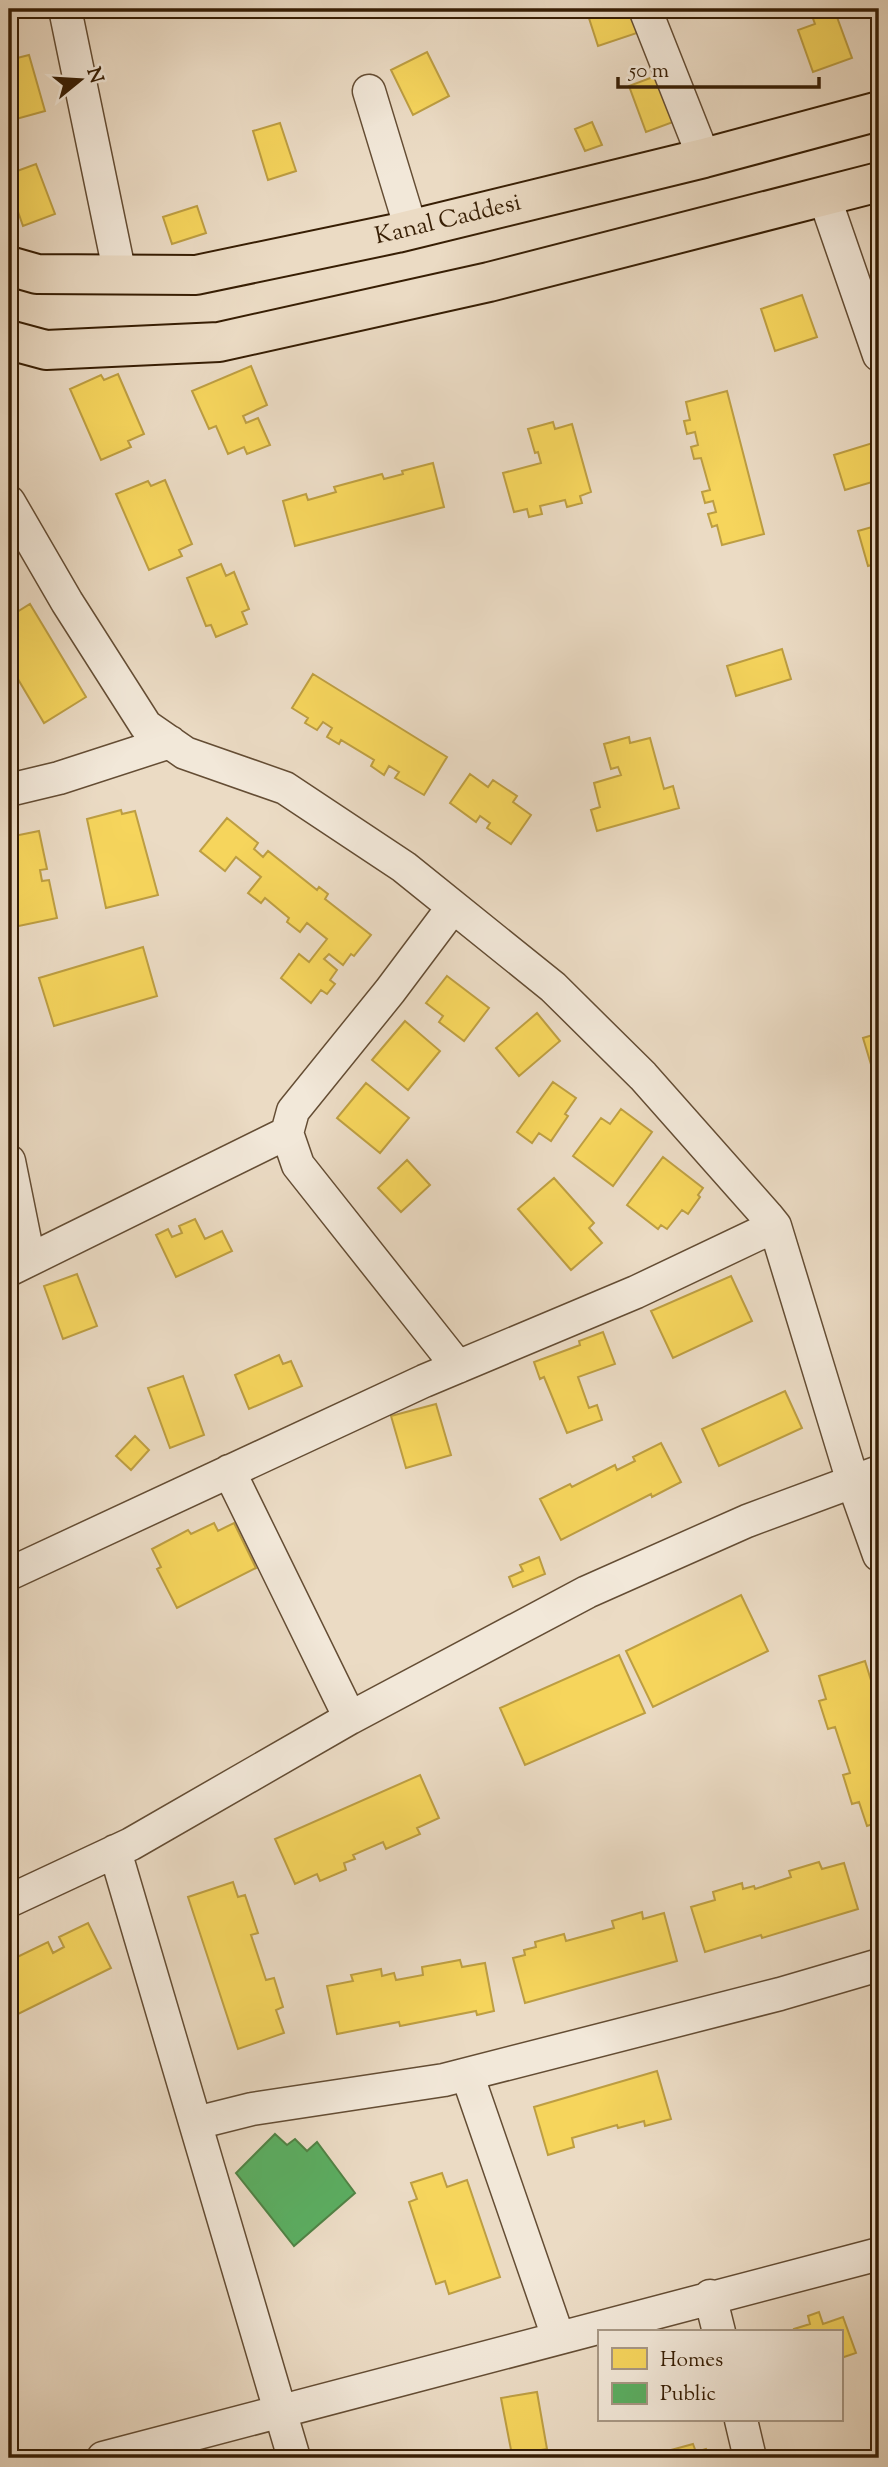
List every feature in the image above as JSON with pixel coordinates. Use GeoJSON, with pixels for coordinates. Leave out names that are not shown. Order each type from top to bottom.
{"type":"FeatureCollection","features":[{"type":"Feature","properties":{"kind":"main road","name":"Kanal Caddesi"},"geometry":{"type":"LineString","coordinates":[[9,266],[37,274],[196,275],[411,229],[704,158],[879,111]]}},
{"type":"Feature","properties":{"kind":"main road"},"geometry":{"type":"LineString","coordinates":[[9,341],[46,350],[219,342],[489,282],[879,182]]}},
{"type":"Feature","properties":{"kind":"street"},"geometry":{"type":"LineString","coordinates":[[65,9],[120,275]]}},
{"type":"Feature","properties":{"kind":"street"},"geometry":{"type":"LineString","coordinates":[[645,9],[704,158]]}},
{"type":"Feature","properties":{"kind":"street"},"geometry":{"type":"LineString","coordinates":[[369,91],[411,229]]}},
{"type":"Feature","properties":{"kind":"street"},"geometry":{"type":"LineString","coordinates":[[824,197],[879,355]]}},
{"type":"Feature","properties":{"kind":"street"},"geometry":{"type":"LineString","coordinates":[[9,502],[67,603],[146,726],[185,753],[285,788],[404,867],[553,987],[643,1076],[775,1227],[866,1477],[879,1555]]}},
{"type":"Feature","properties":{"kind":"street"},"geometry":{"type":"LineString","coordinates":[[9,790],[59,778],[170,742]]}},
{"type":"Feature","properties":{"kind":"street"},"geometry":{"type":"LineString","coordinates":[[453,907],[390,991],[293,1111],[287,1133],[298,1165],[457,1367]]}},
{"type":"Feature","properties":{"kind":"street"},"geometry":{"type":"LineString","coordinates":[[9,1161],[19,1265],[287,1133]]}},
{"type":"Feature","properties":{"kind":"street"},"geometry":{"type":"LineString","coordinates":[[9,1574],[457,1367],[636,1292],[775,1227]]}},
{"type":"Feature","properties":{"kind":"street"},"geometry":{"type":"LineString","coordinates":[[229,1471],[350,1717]]}},
{"type":"Feature","properties":{"kind":"street"},"geometry":{"type":"LineString","coordinates":[[9,1901],[115,1851],[350,1717],[587,1592],[747,1521],[866,1477]]}},
{"type":"Feature","properties":{"kind":"street"},"geometry":{"type":"LineString","coordinates":[[115,1851],[294,2458]]}},
{"type":"Feature","properties":{"kind":"street"},"geometry":{"type":"LineString","coordinates":[[195,2123],[252,2109],[443,2080],[779,1994],[879,1965]]}},
{"type":"Feature","properties":{"kind":"street"},"geometry":{"type":"LineString","coordinates":[[467,2074],[558,2337]]}},
{"type":"Feature","properties":{"kind":"street"},"geometry":{"type":"LineString","coordinates":[[103,2458],[879,2253]]}},
{"type":"Feature","properties":{"kind":"street"},"geometry":{"type":"LineString","coordinates":[[710,2296],[718,2330]]}},
{"type":"Feature","properties":{"kind":"street"},"geometry":{"type":"LineString","coordinates":[[741,2422],[750,2458]]}},
{"type":"Feature","properties":{"kind":"building: Homes"},"geometry":{"type":"Polygon","coordinates":[[[586,9],[635,9],[643,31],[598,46],[586,9]]]}},
{"type":"Feature","properties":{"kind":"building: Homes"},"geometry":{"type":"Polygon","coordinates":[[[834,9],[852,58],[813,72],[798,30],[815,24],[812,16],[834,9]]]}},
{"type":"Feature","properties":{"kind":"building: Homes"},"geometry":{"type":"Polygon","coordinates":[[[427,52],[449,96],[413,115],[391,70],[427,52]]]}},
{"type":"Feature","properties":{"kind":"building: Homes"},"geometry":{"type":"Polygon","coordinates":[[[29,55],[45,111],[9,121],[9,60],[29,55]]]}},
{"type":"Feature","properties":{"kind":"building: Homes"},"geometry":{"type":"Polygon","coordinates":[[[666,72],[684,118],[646,132],[629,86],[666,72]]]}},
{"type":"Feature","properties":{"kind":"building: Homes"},"geometry":{"type":"Polygon","coordinates":[[[592,122],[602,145],[585,151],[575,129],[592,122]]]}},
{"type":"Feature","properties":{"kind":"building: Homes"},"geometry":{"type":"Polygon","coordinates":[[[280,123],[296,171],[268,180],[253,131],[280,123]]]}},
{"type":"Feature","properties":{"kind":"building: Homes"},"geometry":{"type":"Polygon","coordinates":[[[36,164],[55,214],[23,226],[9,186],[9,174],[36,164]]]}},
{"type":"Feature","properties":{"kind":"building: Homes"},"geometry":{"type":"Polygon","coordinates":[[[197,206],[206,233],[172,244],[163,217],[197,206]]]}},
{"type":"Feature","properties":{"kind":"building: Homes"},"geometry":{"type":"Polygon","coordinates":[[[802,295],[817,337],[775,351],[761,309],[802,295]]]}},
{"type":"Feature","properties":{"kind":"building: Homes"},"geometry":{"type":"Polygon","coordinates":[[[251,366],[267,405],[243,416],[246,423],[258,418],[270,445],[247,454],[244,447],[228,454],[216,426],[209,429],[192,391],[251,366]]]}},
{"type":"Feature","properties":{"kind":"building: Homes"},"geometry":{"type":"Polygon","coordinates":[[[118,374],[144,434],[128,441],[131,447],[101,460],[70,389],[101,375],[104,380],[118,374]]]}},
{"type":"Feature","properties":{"kind":"building: Homes"},"geometry":{"type":"Polygon","coordinates":[[[727,391],[764,534],[722,545],[717,525],[712,527],[708,514],[716,512],[713,501],[705,503],[702,492],[710,490],[701,458],[694,459],[691,447],[698,445],[695,432],[687,434],[684,421],[690,420],[686,402],[727,391]]]}},
{"type":"Feature","properties":{"kind":"building: Homes"},"geometry":{"type":"Polygon","coordinates":[[[553,422],[555,429],[572,424],[591,492],[580,496],[582,503],[567,507],[565,500],[540,506],[542,514],[529,517],[527,509],[514,512],[503,473],[541,463],[528,429],[553,422]]]}},
{"type":"Feature","properties":{"kind":"building: Homes"},"geometry":{"type":"Polygon","coordinates":[[[879,441],[879,480],[845,490],[834,455],[879,441]]]}},
{"type":"Feature","properties":{"kind":"building: Homes"},"geometry":{"type":"Polygon","coordinates":[[[433,463],[444,507],[295,546],[283,501],[306,494],[308,500],[336,492],[334,487],[382,474],[384,479],[433,463]]]}},
{"type":"Feature","properties":{"kind":"building: Homes"},"geometry":{"type":"Polygon","coordinates":[[[165,480],[192,544],[179,550],[182,556],[149,570],[116,494],[148,481],[151,486],[165,480]]]}},
{"type":"Feature","properties":{"kind":"building: Homes"},"geometry":{"type":"Polygon","coordinates":[[[879,525],[879,563],[868,566],[858,531],[879,525]]]}},
{"type":"Feature","properties":{"kind":"building: Homes"},"geometry":{"type":"Polygon","coordinates":[[[221,564],[226,576],[234,572],[249,609],[242,612],[247,624],[216,637],[211,625],[206,626],[187,578],[221,564]]]}},
{"type":"Feature","properties":{"kind":"building: Homes"},"geometry":{"type":"Polygon","coordinates":[[[30,604],[86,697],[44,723],[9,664],[9,617],[30,604]]]}},
{"type":"Feature","properties":{"kind":"building: Homes"},"geometry":{"type":"Polygon","coordinates":[[[782,649],[791,679],[736,696],[727,666],[782,649]]]}},
{"type":"Feature","properties":{"kind":"building: Homes"},"geometry":{"type":"Polygon","coordinates":[[[313,674],[447,757],[424,795],[395,778],[399,772],[389,766],[384,775],[371,766],[374,760],[341,740],[339,744],[327,737],[332,728],[323,722],[317,730],[305,723],[308,718],[292,708],[313,674]]]}},
{"type":"Feature","properties":{"kind":"building: Homes"},"geometry":{"type":"Polygon","coordinates":[[[879,709],[879,742],[871,720],[876,717],[874,711],[879,709]]]}},
{"type":"Feature","properties":{"kind":"building: Homes"},"geometry":{"type":"Polygon","coordinates":[[[629,737],[630,743],[650,738],[664,789],[673,786],[679,808],[597,831],[591,810],[600,807],[594,783],[621,775],[618,767],[611,769],[604,744],[629,737]]]}},
{"type":"Feature","properties":{"kind":"building: Homes"},"geometry":{"type":"Polygon","coordinates":[[[470,774],[488,787],[493,780],[517,796],[513,802],[531,815],[511,844],[487,828],[490,823],[480,816],[476,822],[450,803],[470,774]]]}},
{"type":"Feature","properties":{"kind":"building: Homes"},"geometry":{"type":"Polygon","coordinates":[[[121,810],[122,814],[135,811],[158,895],[106,908],[87,819],[121,810]]]}},
{"type":"Feature","properties":{"kind":"building: Homes"},"geometry":{"type":"Polygon","coordinates":[[[227,818],[258,843],[254,849],[263,857],[268,851],[317,890],[319,887],[328,894],[325,899],[371,935],[343,965],[329,954],[324,959],[337,970],[330,980],[335,984],[327,994],[321,990],[311,1003],[281,978],[299,954],[309,962],[327,939],[307,923],[300,932],[287,922],[289,918],[265,898],[261,903],[248,893],[261,877],[236,857],[225,871],[200,851],[227,818]]]}},
{"type":"Feature","properties":{"kind":"building: Homes"},"geometry":{"type":"Polygon","coordinates":[[[39,831],[47,869],[40,870],[42,881],[49,880],[57,918],[9,928],[9,837],[39,831]]]}},
{"type":"Feature","properties":{"kind":"building: Homes"},"geometry":{"type":"Polygon","coordinates":[[[143,947],[157,996],[54,1026],[39,978],[143,947]]]}},
{"type":"Feature","properties":{"kind":"building: Homes"},"geometry":{"type":"Polygon","coordinates":[[[447,976],[489,1008],[464,1041],[439,1022],[443,1016],[426,1003],[447,976]]]}},
{"type":"Feature","properties":{"kind":"building: Homes"},"geometry":{"type":"Polygon","coordinates":[[[537,1013],[560,1041],[519,1076],[496,1048],[537,1013]]]}},
{"type":"Feature","properties":{"kind":"building: Homes"},"geometry":{"type":"Polygon","coordinates":[[[405,1021],[440,1051],[408,1090],[372,1060],[405,1021]]]}},
{"type":"Feature","properties":{"kind":"building: Homes"},"geometry":{"type":"Polygon","coordinates":[[[879,1033],[879,1091],[863,1038],[879,1033]]]}},
{"type":"Feature","properties":{"kind":"building: Homes"},"geometry":{"type":"Polygon","coordinates":[[[553,1082],[576,1098],[565,1114],[568,1116],[551,1141],[539,1133],[532,1143],[517,1132],[553,1082]]]}},
{"type":"Feature","properties":{"kind":"building: Homes"},"geometry":{"type":"Polygon","coordinates":[[[366,1083],[409,1118],[380,1153],[337,1118],[366,1083]]]}},
{"type":"Feature","properties":{"kind":"building: Homes"},"geometry":{"type":"Polygon","coordinates":[[[621,1109],[652,1132],[613,1186],[573,1156],[601,1118],[610,1124],[621,1109]]]}},
{"type":"Feature","properties":{"kind":"building: Homes"},"geometry":{"type":"Polygon","coordinates":[[[663,1157],[703,1188],[688,1214],[682,1210],[667,1229],[661,1225],[658,1229],[627,1205],[663,1157]]]}},
{"type":"Feature","properties":{"kind":"building: Homes"},"geometry":{"type":"Polygon","coordinates":[[[407,1160],[430,1185],[401,1212],[378,1188],[407,1160]]]}},
{"type":"Feature","properties":{"kind":"building: Homes"},"geometry":{"type":"Polygon","coordinates":[[[554,1178],[594,1223],[589,1228],[602,1243],[571,1270],[518,1209],[554,1178]]]}},
{"type":"Feature","properties":{"kind":"building: Homes"},"geometry":{"type":"Polygon","coordinates":[[[195,1219],[205,1239],[222,1231],[232,1251],[176,1277],[156,1235],[168,1229],[172,1237],[182,1233],[179,1226],[195,1219]]]}},
{"type":"Feature","properties":{"kind":"building: Homes"},"geometry":{"type":"Polygon","coordinates":[[[77,1274],[97,1326],[63,1339],[44,1286],[77,1274]]]}},
{"type":"Feature","properties":{"kind":"building: Homes"},"geometry":{"type":"Polygon","coordinates":[[[731,1276],[752,1321],[673,1358],[651,1311],[731,1276]]]}},
{"type":"Feature","properties":{"kind":"building: Homes"},"geometry":{"type":"Polygon","coordinates":[[[603,1332],[615,1364],[578,1377],[589,1408],[597,1405],[602,1420],[567,1433],[544,1377],[540,1379],[534,1362],[580,1345],[579,1341],[603,1332]]]}},
{"type":"Feature","properties":{"kind":"building: Homes"},"geometry":{"type":"Polygon","coordinates":[[[279,1355],[283,1364],[291,1361],[302,1386],[249,1409],[235,1375],[279,1355]]]}},
{"type":"Feature","properties":{"kind":"building: Homes"},"geometry":{"type":"Polygon","coordinates":[[[183,1376],[204,1435],[170,1448],[148,1388],[183,1376]]]}},
{"type":"Feature","properties":{"kind":"building: Homes"},"geometry":{"type":"Polygon","coordinates":[[[785,1391],[802,1428],[719,1466],[702,1429],[785,1391]]]}},
{"type":"Feature","properties":{"kind":"building: Homes"},"geometry":{"type":"Polygon","coordinates":[[[436,1404],[451,1455],[406,1468],[391,1416],[436,1404]]]}},
{"type":"Feature","properties":{"kind":"building: Homes"},"geometry":{"type":"Polygon","coordinates":[[[135,1436],[149,1450],[131,1470],[116,1456],[135,1436]]]}},
{"type":"Feature","properties":{"kind":"building: Homes"},"geometry":{"type":"Polygon","coordinates":[[[661,1443],[681,1482],[652,1497],[651,1494],[561,1540],[540,1499],[570,1484],[572,1487],[615,1465],[617,1470],[635,1461],[633,1457],[661,1443]]]}},
{"type":"Feature","properties":{"kind":"building: Homes"},"geometry":{"type":"Polygon","coordinates":[[[214,1523],[218,1531],[234,1523],[256,1568],[177,1608],[157,1569],[161,1567],[152,1549],[188,1530],[191,1534],[214,1523]]]}},
{"type":"Feature","properties":{"kind":"building: Homes"},"geometry":{"type":"Polygon","coordinates":[[[539,1557],[545,1574],[513,1587],[509,1577],[523,1571],[520,1565],[539,1557]]]}},
{"type":"Feature","properties":{"kind":"building: Homes"},"geometry":{"type":"Polygon","coordinates":[[[741,1595],[768,1651],[653,1707],[626,1651],[741,1595]]]}},
{"type":"Feature","properties":{"kind":"building: Homes"},"geometry":{"type":"Polygon","coordinates":[[[619,1655],[645,1713],[525,1765],[500,1708],[619,1655]]]}},
{"type":"Feature","properties":{"kind":"building: Homes"},"geometry":{"type":"Polygon","coordinates":[[[865,1661],[879,1706],[879,1822],[867,1826],[859,1802],[852,1804],[843,1775],[850,1773],[835,1727],[828,1729],[819,1701],[826,1699],[819,1676],[865,1661]]]}},
{"type":"Feature","properties":{"kind":"building: Homes"},"geometry":{"type":"Polygon","coordinates":[[[420,1775],[439,1818],[417,1828],[420,1834],[386,1849],[383,1842],[353,1855],[355,1859],[344,1863],[346,1870],[320,1881],[317,1874],[295,1884],[275,1839],[420,1775]]]}},
{"type":"Feature","properties":{"kind":"building: Homes"},"geometry":{"type":"Polygon","coordinates":[[[819,1862],[822,1869],[844,1863],[858,1909],[705,1952],[691,1907],[715,1900],[713,1892],[742,1883],[743,1889],[754,1886],[755,1889],[791,1877],[789,1871],[819,1862]]]}},
{"type":"Feature","properties":{"kind":"building: Homes"},"geometry":{"type":"Polygon","coordinates":[[[233,1882],[238,1897],[245,1895],[258,1933],[251,1935],[266,1980],[274,1978],[283,2007],[276,2010],[284,2033],[238,2049],[188,1897],[233,1882]]]}},
{"type":"Feature","properties":{"kind":"building: Homes"},"geometry":{"type":"Polygon","coordinates":[[[642,1912],[643,1919],[664,1913],[677,1961],[525,2003],[513,1958],[525,1955],[524,1950],[536,1947],[535,1942],[564,1934],[566,1941],[614,1928],[612,1921],[642,1912]]]}},
{"type":"Feature","properties":{"kind":"building: Homes"},"geometry":{"type":"Polygon","coordinates":[[[88,1923],[111,1968],[16,2015],[9,2015],[9,1961],[48,1942],[53,1953],[64,1947],[59,1937],[88,1923]]]}},
{"type":"Feature","properties":{"kind":"building: Homes"},"geometry":{"type":"Polygon","coordinates":[[[460,1960],[462,1967],[485,1963],[494,2011],[477,2015],[476,2011],[400,2026],[399,2022],[337,2034],[327,1986],[353,1981],[351,1975],[381,1969],[382,1976],[394,1973],[396,1980],[423,1975],[422,1967],[460,1960]]]}},
{"type":"Feature","properties":{"kind":"building: Homes"},"geometry":{"type":"Polygon","coordinates":[[[657,2071],[671,2119],[645,2126],[644,2121],[618,2128],[617,2125],[572,2138],[574,2147],[548,2155],[534,2107],[657,2071]]]}},
{"type":"Feature","properties":{"kind":"building: Homes"},"geometry":{"type":"Polygon","coordinates":[[[442,2173],[447,2187],[467,2180],[500,2277],[449,2294],[445,2281],[436,2284],[409,2202],[417,2199],[411,2183],[442,2173]]]}},
{"type":"Feature","properties":{"kind":"building: Homes"},"geometry":{"type":"Polygon","coordinates":[[[819,2312],[823,2324],[843,2317],[856,2353],[842,2358],[842,2330],[794,2330],[810,2324],[808,2316],[819,2312]]]}},
{"type":"Feature","properties":{"kind":"building: Homes"},"geometry":{"type":"Polygon","coordinates":[[[537,2392],[547,2449],[512,2455],[501,2398],[537,2392]]]}},
{"type":"Feature","properties":{"kind":"building: Homes"},"geometry":{"type":"Polygon","coordinates":[[[693,2444],[696,2452],[706,2449],[709,2458],[661,2458],[660,2453],[693,2444]]]}},
{"type":"Feature","properties":{"kind":"building: Public"},"geometry":{"type":"Polygon","coordinates":[[[275,2134],[287,2145],[295,2139],[307,2151],[317,2142],[355,2193],[294,2246],[236,2173],[275,2134]]]}}]}
